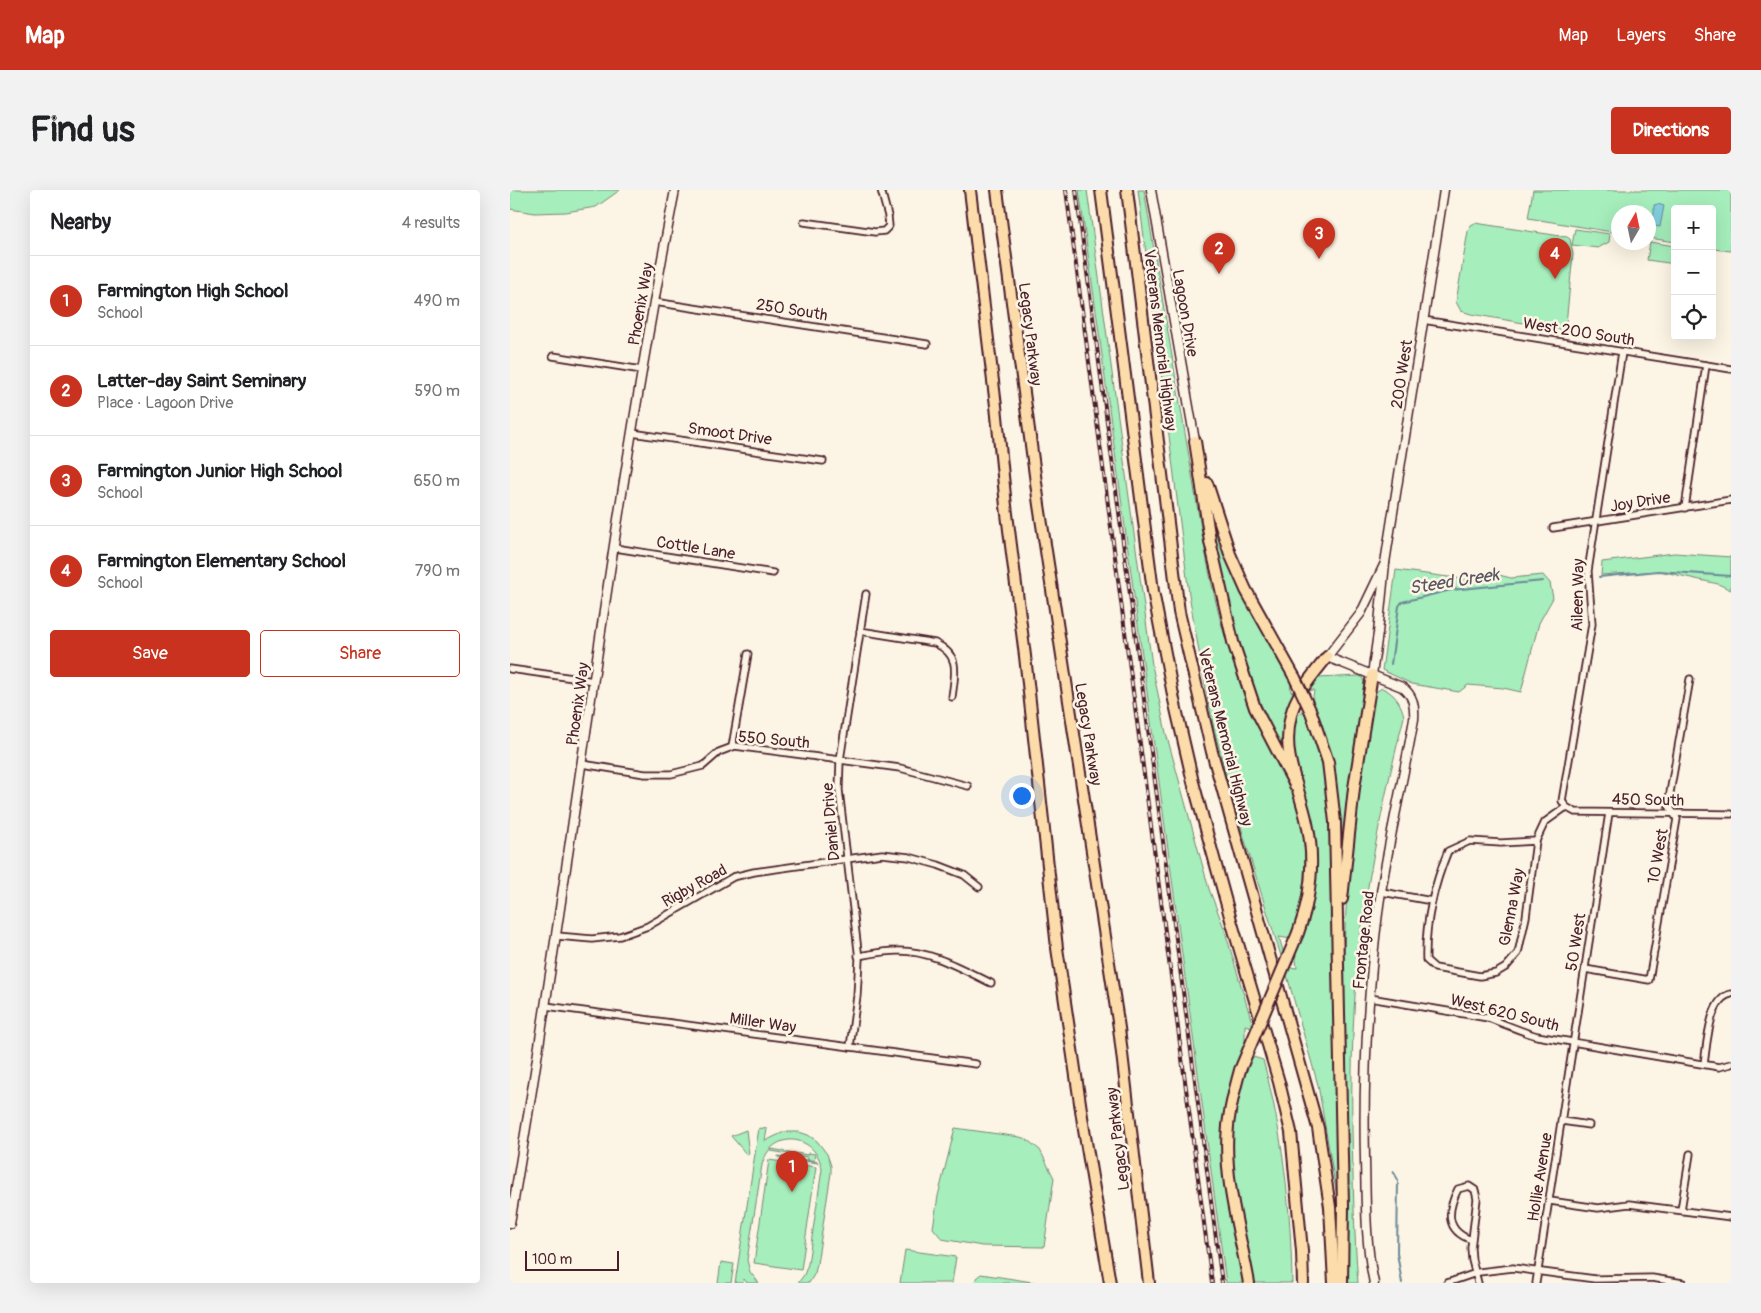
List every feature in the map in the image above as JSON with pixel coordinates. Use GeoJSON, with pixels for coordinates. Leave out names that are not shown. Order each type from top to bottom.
{"type":"FeatureCollection","features":[{"type":"Feature","properties":{"kind":"highway","name":"Legacy Parkway"},"geometry":{"type":"LineString","coordinates":[[970,190],[1057,948],[1084,1130],[1110,1283]]}},
{"type":"Feature","properties":{"kind":"highway","name":"Legacy Parkway"},"geometry":{"type":"LineString","coordinates":[[997,190],[1038,505],[1119,1028],[1149,1283]]}},
{"type":"Feature","properties":{"kind":"highway"},"geometry":{"type":"LineString","coordinates":[[1101,190],[1155,600],[1174,700],[1193,782],[1230,920],[1279,1082],[1291,1132],[1302,1251],[1303,1283]]}},
{"type":"Feature","properties":{"kind":"highway","name":"Veterans Memorial Highway"},"geometry":{"type":"LineString","coordinates":[[1127,190],[1179,612],[1215,761],[1318,1128],[1330,1207],[1334,1283]]}},
{"type":"Feature","properties":{"kind":"highway"},"geometry":{"type":"LineString","coordinates":[[1195,441],[1217,518],[1230,554],[1246,590],[1295,678],[1311,712],[1328,762],[1335,822],[1343,1196],[1342,1283]]}},
{"type":"Feature","properties":{"kind":"highway"},"geometry":{"type":"LineString","coordinates":[[1195,441],[1210,541],[1233,642],[1255,708],[1296,787]]}},
{"type":"Feature","properties":{"kind":"highway"},"geometry":{"type":"LineString","coordinates":[[1249,1283],[1229,1176],[1228,1125],[1240,1070],[1298,933],[1307,903],[1311,857],[1307,824],[1290,764],[1288,730],[1291,713],[1302,690],[1328,657]]}},
{"type":"Feature","properties":{"kind":"highway"},"geometry":{"type":"LineString","coordinates":[[1338,942],[1354,788],[1372,675]]}},
{"type":"Feature","properties":{"kind":"street","name":"Phoenix Way"},"geometry":{"type":"LineString","coordinates":[[510,1223],[557,936],[632,432],[675,190]]}},
{"type":"Feature","properties":{"kind":"street"},"geometry":{"type":"LineString","coordinates":[[804,222],[875,232],[884,231],[889,226],[881,190]]}},
{"type":"Feature","properties":{"kind":"street","name":"Lagoon Drive"},"geometry":{"type":"LineString","coordinates":[[1151,190],[1195,441]]}},
{"type":"Feature","properties":{"kind":"street","name":"200 West"},"geometry":{"type":"LineString","coordinates":[[1385,563],[1444,190]]}},
{"type":"Feature","properties":{"kind":"street","name":"250 South"},"geometry":{"type":"LineString","coordinates":[[654,302],[927,344]]}},
{"type":"Feature","properties":{"kind":"street","name":"West 200 South"},"geometry":{"type":"LineString","coordinates":[[1423,320],[1731,369]]}},
{"type":"Feature","properties":{"kind":"street","name":"Aileen Way"},"geometry":{"type":"LineString","coordinates":[[1566,807],[1562,801],[1592,624],[1588,571],[1622,352]]}},
{"type":"Feature","properties":{"kind":"street"},"geometry":{"type":"LineString","coordinates":[[553,356],[642,370]]}},
{"type":"Feature","properties":{"kind":"street"},"geometry":{"type":"LineString","coordinates":[[1685,508],[1706,365]]}},
{"type":"Feature","properties":{"kind":"street","name":"Smoot Drive"},"geometry":{"type":"LineString","coordinates":[[632,432],[823,461]]}},
{"type":"Feature","properties":{"kind":"street","name":"Joy Drive"},"geometry":{"type":"LineString","coordinates":[[1553,528],[1731,500]]}},
{"type":"Feature","properties":{"kind":"street","name":"Cottle Lane"},"geometry":{"type":"LineString","coordinates":[[614,548],[773,573]]}},
{"type":"Feature","properties":{"kind":"street"},"geometry":{"type":"LineString","coordinates":[[1328,657],[1361,613],[1385,563]]}},
{"type":"Feature","properties":{"kind":"street"},"geometry":{"type":"LineString","coordinates":[[1372,675],[1385,563]]}},
{"type":"Feature","properties":{"kind":"street","name":"Daniel Drive"},"geometry":{"type":"LineString","coordinates":[[850,1047],[857,996],[858,956],[839,790],[840,760],[866,594]]}},
{"type":"Feature","properties":{"kind":"street"},"geometry":{"type":"LineString","coordinates":[[860,631],[935,643],[946,649],[955,665],[952,697]]}},
{"type":"Feature","properties":{"kind":"street"},"geometry":{"type":"LineString","coordinates":[[732,747],[748,654]]}},
{"type":"Feature","properties":{"kind":"street","name":"Frontage Road"},"geometry":{"type":"LineString","coordinates":[[1328,657],[1406,690],[1414,701],[1415,712],[1382,892],[1370,998],[1367,1040],[1365,1150],[1367,1235],[1374,1283]]}},
{"type":"Feature","properties":{"kind":"street"},"geometry":{"type":"LineString","coordinates":[[510,670],[594,681]]}},
{"type":"Feature","properties":{"kind":"street","name":"10 West"},"geometry":{"type":"LineString","coordinates":[[1585,969],[1650,980],[1677,819],[1668,804],[1690,679]]}},
{"type":"Feature","properties":{"kind":"street","name":"550 South"},"geometry":{"type":"LineString","coordinates":[[582,764],[645,774],[671,774],[703,766],[719,752],[732,747],[900,768],[968,786]]}},
{"type":"Feature","properties":{"kind":"street","name":"450 South"},"geometry":{"type":"LineString","coordinates":[[1566,807],[1575,812],[1731,814]]}},
{"type":"Feature","properties":{"kind":"street","name":"Glenna Way"},"geometry":{"type":"LineString","coordinates":[[1432,901],[1426,960],[1435,968],[1480,976],[1496,973],[1506,967],[1518,953],[1526,917],[1536,841],[1545,822],[1566,807]]}},
{"type":"Feature","properties":{"kind":"street","name":"50 West"},"geometry":{"type":"LineString","coordinates":[[1569,1075],[1609,813]]}},
{"type":"Feature","properties":{"kind":"street"},"geometry":{"type":"LineString","coordinates":[[1382,892],[1432,901],[1448,851],[1470,841],[1501,843],[1536,841]]}},
{"type":"Feature","properties":{"kind":"street","name":"Rigby Road"},"geometry":{"type":"LineString","coordinates":[[557,936],[592,939],[620,936],[648,926],[733,878],[754,872],[882,854],[909,857],[938,865],[964,875],[980,887]]}},
{"type":"Feature","properties":{"kind":"street"},"geometry":{"type":"LineString","coordinates":[[858,956],[897,951],[920,954],[948,963],[991,982]]}},
{"type":"Feature","properties":{"kind":"street"},"geometry":{"type":"LineString","coordinates":[[1704,1064],[1712,1017],[1717,1004],[1725,995],[1731,994]]}},
{"type":"Feature","properties":{"kind":"street","name":"West 620 South"},"geometry":{"type":"LineString","coordinates":[[1370,998],[1488,1018],[1506,1024],[1521,1032],[1574,1042],[1719,1067],[1731,1064]]}},
{"type":"Feature","properties":{"kind":"street","name":"Miller Way"},"geometry":{"type":"LineString","coordinates":[[546,1006],[976,1064]]}},
{"type":"Feature","properties":{"kind":"street","name":"Hollie Avenue"},"geometry":{"type":"LineString","coordinates":[[1536,1283],[1569,1075]]}},
{"type":"Feature","properties":{"kind":"street"},"geometry":{"type":"LineString","coordinates":[[1562,1121],[1589,1125]]}},
{"type":"Feature","properties":{"kind":"street"},"geometry":{"type":"LineString","coordinates":[[1681,1210],[1690,1154]]}},
{"type":"Feature","properties":{"kind":"street"},"geometry":{"type":"LineString","coordinates":[[1472,1240],[1462,1236],[1452,1226],[1451,1216],[1454,1196],[1458,1189],[1463,1186],[1469,1186],[1475,1190],[1477,1198],[1472,1240],[1472,1260],[1478,1283]]}},
{"type":"Feature","properties":{"kind":"street"},"geometry":{"type":"LineString","coordinates":[[1550,1201],[1598,1208],[1630,1204],[1731,1217]]}},
{"type":"Feature","properties":{"kind":"street"},"geometry":{"type":"LineString","coordinates":[[1448,1283],[1475,1273],[1513,1268],[1609,1281],[1652,1278],[1684,1283]]}},
{"type":"Feature","properties":{"kind":"green space"},"geometry":{"type":"Polygon","coordinates":[[[510,190],[620,190],[596,207],[566,212],[535,213],[510,209],[510,190]]]}},
{"type":"Feature","properties":{"kind":"green space"},"geometry":{"type":"Polygon","coordinates":[[[1079,190],[1087,190],[1152,665],[1166,733],[1209,889],[1224,928],[1253,1026],[1252,1028],[1245,1025],[1245,1044],[1234,1076],[1223,1161],[1243,1283],[1226,1283],[1079,190]]]}},
{"type":"Feature","properties":{"kind":"green space"},"geometry":{"type":"Polygon","coordinates":[[[1138,190],[1144,190],[1202,535],[1217,607],[1233,660],[1290,786],[1302,828],[1305,856],[1301,898],[1291,939],[1279,937],[1284,954],[1282,959],[1229,787],[1214,729],[1204,678],[1189,594],[1138,190]]]}},
{"type":"Feature","properties":{"kind":"green space"},"geometry":{"type":"Polygon","coordinates":[[[1533,190],[1731,190],[1731,251],[1716,249],[1716,205],[1671,205],[1671,241],[1656,239],[1656,205],[1611,205],[1611,232],[1528,218],[1533,190]]]}},
{"type":"Feature","properties":{"kind":"green space"},"geometry":{"type":"Polygon","coordinates":[[[1475,223],[1570,239],[1573,254],[1564,330],[1461,311],[1456,302],[1468,231],[1471,225],[1475,223]]]}},
{"type":"Feature","properties":{"kind":"green space"},"geometry":{"type":"Polygon","coordinates":[[[1575,229],[1610,234],[1609,242],[1598,248],[1572,245],[1575,229]]]}},
{"type":"Feature","properties":{"kind":"green space"},"geometry":{"type":"Polygon","coordinates":[[[1656,243],[1671,245],[1671,263],[1647,260],[1649,250],[1656,250],[1656,243]]]}},
{"type":"Feature","properties":{"kind":"green space"},"geometry":{"type":"Polygon","coordinates":[[[1206,496],[1222,544],[1242,590],[1290,679],[1291,692],[1296,690],[1285,713],[1282,737],[1284,754],[1250,681],[1235,640],[1206,496]]]}},
{"type":"Feature","properties":{"kind":"green space"},"geometry":{"type":"Polygon","coordinates":[[[1674,553],[1731,557],[1731,590],[1718,584],[1660,571],[1601,575],[1602,562],[1674,553]]]}},
{"type":"Feature","properties":{"kind":"green space"},"geometry":{"type":"Polygon","coordinates":[[[1396,570],[1471,580],[1493,578],[1495,574],[1511,578],[1543,575],[1550,583],[1553,598],[1539,623],[1521,692],[1503,688],[1468,685],[1459,692],[1412,684],[1382,670],[1396,570]]]}},
{"type":"Feature","properties":{"kind":"green space"},"geometry":{"type":"Polygon","coordinates":[[[1362,677],[1364,682],[1340,873],[1337,795],[1334,770],[1322,724],[1312,703],[1314,690],[1307,691],[1317,678],[1362,677]]]}},
{"type":"Feature","properties":{"kind":"green space"},"geometry":{"type":"Polygon","coordinates":[[[1382,688],[1391,693],[1397,700],[1402,708],[1404,717],[1374,851],[1358,956],[1353,1030],[1352,1104],[1358,1283],[1347,1283],[1348,1216],[1343,965],[1348,873],[1353,822],[1374,693],[1382,688]]]}},
{"type":"Feature","properties":{"kind":"green space"},"geometry":{"type":"Polygon","coordinates":[[[1306,710],[1324,771],[1329,813],[1337,1196],[1318,1085],[1286,972],[1288,967],[1297,968],[1295,951],[1314,894],[1316,863],[1313,827],[1294,754],[1293,717],[1306,710]]]}},
{"type":"Feature","properties":{"kind":"green space"},"geometry":{"type":"Polygon","coordinates":[[[1250,1056],[1263,1060],[1276,1115],[1288,1199],[1292,1283],[1252,1283],[1239,1225],[1230,1146],[1239,1091],[1250,1056]]]}},
{"type":"Feature","properties":{"kind":"green space"},"geometry":{"type":"Polygon","coordinates":[[[759,1128],[767,1129],[765,1141],[784,1132],[799,1132],[808,1135],[817,1141],[827,1154],[831,1166],[817,1264],[815,1273],[809,1283],[798,1283],[804,1275],[808,1264],[822,1169],[818,1157],[811,1148],[803,1142],[793,1140],[783,1141],[774,1145],[767,1153],[762,1165],[747,1260],[750,1272],[759,1283],[747,1283],[744,1279],[743,1283],[735,1283],[759,1128]]]}},
{"type":"Feature","properties":{"kind":"green space"},"geometry":{"type":"Polygon","coordinates":[[[955,1128],[1020,1137],[1026,1139],[1040,1150],[1054,1178],[1044,1247],[982,1246],[942,1239],[933,1228],[938,1196],[955,1128]]]}},
{"type":"Feature","properties":{"kind":"green space"},"geometry":{"type":"Polygon","coordinates":[[[746,1130],[749,1154],[747,1155],[731,1136],[746,1130]]]}},
{"type":"Feature","properties":{"kind":"green space"},"geometry":{"type":"Polygon","coordinates":[[[771,1149],[808,1155],[808,1153],[815,1154],[814,1161],[807,1159],[807,1157],[771,1151],[771,1149]]]}},
{"type":"Feature","properties":{"kind":"green space"},"geometry":{"type":"Polygon","coordinates":[[[778,1156],[814,1161],[818,1163],[778,1156]]]}},
{"type":"Feature","properties":{"kind":"green space"},"geometry":{"type":"Polygon","coordinates":[[[769,1160],[816,1167],[801,1270],[754,1263],[769,1160]]]}},
{"type":"Feature","properties":{"kind":"green space"},"geometry":{"type":"Polygon","coordinates":[[[905,1250],[956,1257],[952,1283],[900,1283],[905,1250]]]}},
{"type":"Feature","properties":{"kind":"green space"},"geometry":{"type":"Polygon","coordinates":[[[721,1262],[734,1264],[731,1283],[718,1283],[721,1262]]]}},
{"type":"Feature","properties":{"kind":"green space"},"geometry":{"type":"Polygon","coordinates":[[[981,1274],[1039,1283],[975,1283],[976,1278],[981,1274]]]}},
{"type":"Feature","properties":{"kind":"water"},"geometry":{"type":"Polygon","coordinates":[[[1658,204],[1664,206],[1660,227],[1656,226],[1656,205],[1654,205],[1658,204]]]}},
{"type":"Feature","properties":{"kind":"waterway","name":"Steed Creek"},"geometry":{"type":"LineString","coordinates":[[1599,577],[1658,571],[1731,576]]}},
{"type":"Feature","properties":{"kind":"waterway","name":"Steed Creek"},"geometry":{"type":"LineString","coordinates":[[1391,664],[1399,606],[1402,602],[1451,590],[1543,581]]}},
{"type":"Feature","properties":{"kind":"waterway","name":"Steed Creek"},"geometry":{"type":"LineString","coordinates":[[1393,1171],[1398,1180],[1397,1253],[1402,1283]]}},
{"type":"Feature","properties":{"kind":"railway"},"geometry":{"type":"LineString","coordinates":[[1066,190],[1212,1283]]}},
{"type":"Feature","properties":{"kind":"railway"},"geometry":{"type":"LineString","coordinates":[[1076,190],[1222,1283]]}},
{"type":"Feature","properties":{"kind":"place","name":"Farmington Junior High School"},"geometry":{"type":"Point","coordinates":[1319,259]}},
{"type":"Feature","properties":{"kind":"place","name":"Latter-day Saint Seminary"},"geometry":{"type":"Point","coordinates":[1219,274]}},
{"type":"Feature","properties":{"kind":"place","name":"Farmington Elementary School"},"geometry":{"type":"Point","coordinates":[1555,279]}},
{"type":"Feature","properties":{"kind":"place","name":"Farmington High School"},"geometry":{"type":"Point","coordinates":[792,1192]}}]}
